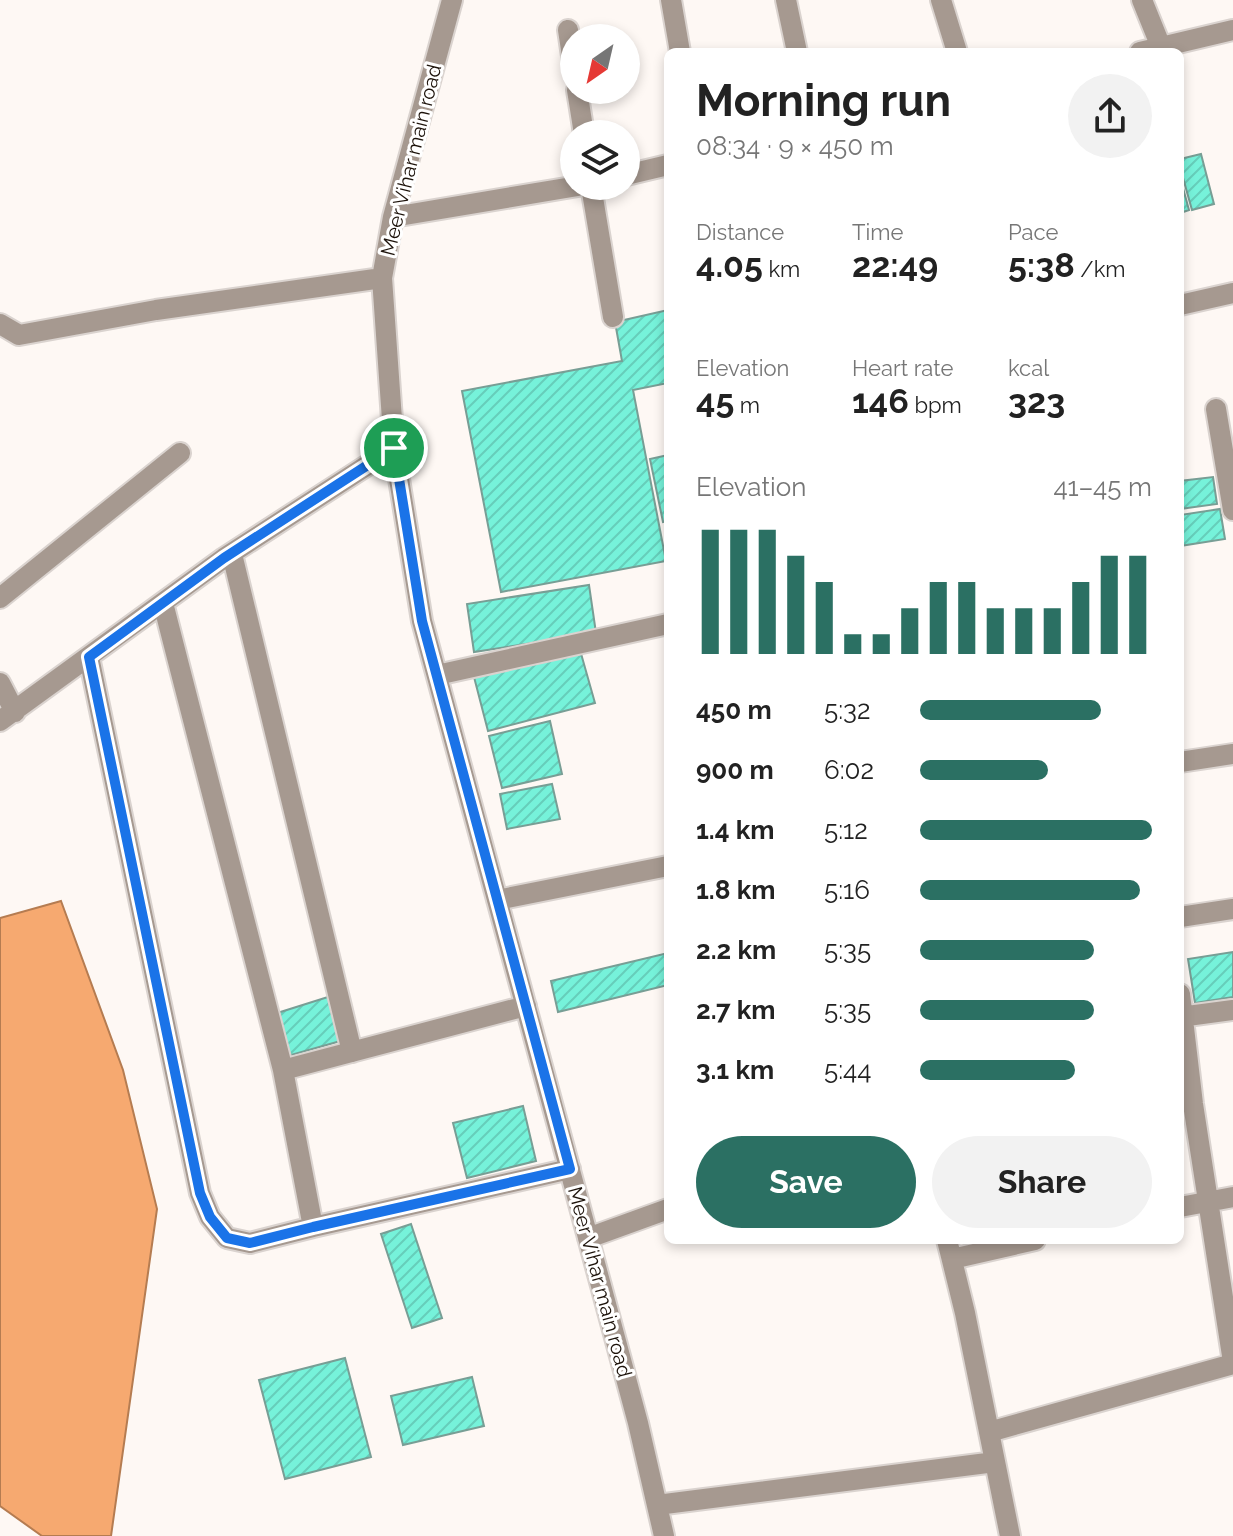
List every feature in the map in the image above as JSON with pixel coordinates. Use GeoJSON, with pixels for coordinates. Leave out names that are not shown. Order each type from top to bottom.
{"type":"FeatureCollection","features":[{"type":"Feature","properties":{"kind":"street","name":"Meer Vihar main road"},"geometry":{"type":"LineString","coordinates":[[452,0],[393,217],[382,278],[394,448],[422,621],[638,1423],[664,1536]]}},
{"type":"Feature","properties":{"kind":"street"},"geometry":{"type":"LineString","coordinates":[[671,0],[679,48]]}},
{"type":"Feature","properties":{"kind":"street"},"geometry":{"type":"LineString","coordinates":[[786,0],[796,48]]}},
{"type":"Feature","properties":{"kind":"street"},"geometry":{"type":"LineString","coordinates":[[941,0],[956,48]]}},
{"type":"Feature","properties":{"kind":"street"},"geometry":{"type":"LineString","coordinates":[[1142,0],[1161,47]]}},
{"type":"Feature","properties":{"kind":"street"},"geometry":{"type":"LineString","coordinates":[[1157,48],[1233,30]]}},
{"type":"Feature","properties":{"kind":"street"},"geometry":{"type":"LineString","coordinates":[[640,172],[664,166]]}},
{"type":"Feature","properties":{"kind":"street"},"geometry":{"type":"LineString","coordinates":[[393,217],[560,189]]}},
{"type":"Feature","properties":{"kind":"street"},"geometry":{"type":"LineString","coordinates":[[593,200],[613,317]]}},
{"type":"Feature","properties":{"kind":"street"},"geometry":{"type":"LineString","coordinates":[[0,324],[19,335],[156,310],[382,278]]}},
{"type":"Feature","properties":{"kind":"street"},"geometry":{"type":"LineString","coordinates":[[1184,304],[1233,293]]}},
{"type":"Feature","properties":{"kind":"street"},"geometry":{"type":"LineString","coordinates":[[1216,409],[1233,510]]}},
{"type":"Feature","properties":{"kind":"street"},"geometry":{"type":"LineString","coordinates":[[0,683],[7,716],[232,554],[394,448]]}},
{"type":"Feature","properties":{"kind":"street"},"geometry":{"type":"LineString","coordinates":[[0,598],[180,453]]}},
{"type":"Feature","properties":{"kind":"street"},"geometry":{"type":"LineString","coordinates":[[232,554],[352,1052]]}},
{"type":"Feature","properties":{"kind":"street"},"geometry":{"type":"LineString","coordinates":[[163,603],[283,1070],[313,1227]]}},
{"type":"Feature","properties":{"kind":"street"},"geometry":{"type":"LineString","coordinates":[[437,675],[664,625]]}},
{"type":"Feature","properties":{"kind":"street"},"geometry":{"type":"LineString","coordinates":[[89,657],[200,1193],[210,1217],[227,1238],[250,1243],[570,1169]]}},
{"type":"Feature","properties":{"kind":"street"},"geometry":{"type":"LineString","coordinates":[[1184,761],[1233,754]]}},
{"type":"Feature","properties":{"kind":"street"},"geometry":{"type":"LineString","coordinates":[[497,900],[664,867]]}},
{"type":"Feature","properties":{"kind":"street"},"geometry":{"type":"LineString","coordinates":[[1184,916],[1233,909]]}},
{"type":"Feature","properties":{"kind":"street"},"geometry":{"type":"LineString","coordinates":[[283,1070],[526,1006]]}},
{"type":"Feature","properties":{"kind":"street"},"geometry":{"type":"LineString","coordinates":[[1184,1016],[1233,1010]]}},
{"type":"Feature","properties":{"kind":"street"},"geometry":{"type":"LineString","coordinates":[[989,1432],[1233,1363],[1184,1032]]}},
{"type":"Feature","properties":{"kind":"street"},"geometry":{"type":"LineString","coordinates":[[1184,1206],[1233,1197]]}},
{"type":"Feature","properties":{"kind":"street"},"geometry":{"type":"LineString","coordinates":[[588,1238],[664,1210]]}},
{"type":"Feature","properties":{"kind":"street"},"geometry":{"type":"LineString","coordinates":[[1001,1244],[950,1250],[1010,1536]]}},
{"type":"Feature","properties":{"kind":"street"},"geometry":{"type":"LineString","coordinates":[[657,1505],[995,1462]]}},
{"type":"Feature","properties":{"kind":"shaded area"},"geometry":{"type":"Polygon","coordinates":[[[61,901],[123,1070],[157,1209],[111,1536],[42,1536],[0,1506],[0,918],[61,901]]]}},
{"type":"Feature","properties":{"kind":"building"},"geometry":{"type":"Polygon","coordinates":[[[1201,154],[1214,204],[1192,210],[1184,181],[1184,158],[1201,154]]]}},
{"type":"Feature","properties":{"kind":"building"},"geometry":{"type":"Polygon","coordinates":[[[1184,192],[1189,210],[1184,212],[1184,192]]]}},
{"type":"Feature","properties":{"kind":"building"},"geometry":{"type":"Polygon","coordinates":[[[664,311],[664,384],[633,390],[664,561],[501,592],[462,391],[622,361],[615,322],[664,311]]]}},
{"type":"Feature","properties":{"kind":"building"},"geometry":{"type":"Polygon","coordinates":[[[664,456],[664,522],[663,522],[650,459],[664,456]]]}},
{"type":"Feature","properties":{"kind":"building"},"geometry":{"type":"Polygon","coordinates":[[[1213,477],[1217,504],[1184,508],[1184,481],[1213,477]]]}},
{"type":"Feature","properties":{"kind":"building"},"geometry":{"type":"Polygon","coordinates":[[[1220,509],[1225,539],[1184,545],[1184,514],[1220,509]]]}},
{"type":"Feature","properties":{"kind":"building"},"geometry":{"type":"Polygon","coordinates":[[[589,585],[596,633],[474,652],[467,604],[589,585]]]}},
{"type":"Feature","properties":{"kind":"building"},"geometry":{"type":"Polygon","coordinates":[[[580,650],[595,703],[488,731],[474,677],[580,650]]]}},
{"type":"Feature","properties":{"kind":"building"},"geometry":{"type":"Polygon","coordinates":[[[550,721],[562,774],[502,788],[489,736],[550,721]]]}},
{"type":"Feature","properties":{"kind":"building"},"geometry":{"type":"Polygon","coordinates":[[[552,784],[560,819],[507,829],[500,794],[552,784]]]}},
{"type":"Feature","properties":{"kind":"building"},"geometry":{"type":"Polygon","coordinates":[[[1233,952],[1233,997],[1195,1003],[1188,959],[1233,952]]]}},
{"type":"Feature","properties":{"kind":"building"},"geometry":{"type":"Polygon","coordinates":[[[664,954],[664,986],[558,1012],[551,981],[664,954]]]}},
{"type":"Feature","properties":{"kind":"building"},"geometry":{"type":"Polygon","coordinates":[[[331,996],[344,1040],[284,1057],[271,1015],[331,996]]]}},
{"type":"Feature","properties":{"kind":"building"},"geometry":{"type":"Polygon","coordinates":[[[523,1106],[536,1161],[467,1178],[453,1123],[523,1106]]]}},
{"type":"Feature","properties":{"kind":"building"},"geometry":{"type":"Polygon","coordinates":[[[411,1224],[442,1318],[412,1328],[381,1234],[411,1224]]]}},
{"type":"Feature","properties":{"kind":"building"},"geometry":{"type":"Polygon","coordinates":[[[345,1358],[371,1457],[285,1479],[259,1380],[345,1358]]]}},
{"type":"Feature","properties":{"kind":"building"},"geometry":{"type":"Polygon","coordinates":[[[472,1377],[484,1426],[403,1445],[391,1396],[472,1377]]]}},
{"type":"Feature","properties":{"kind":"route"},"geometry":{"type":"LineString","coordinates":[[394,448],[422,621],[570,1169],[250,1243],[227,1238],[210,1217],[200,1193],[89,657],[224,558],[394,448]]}}]}
